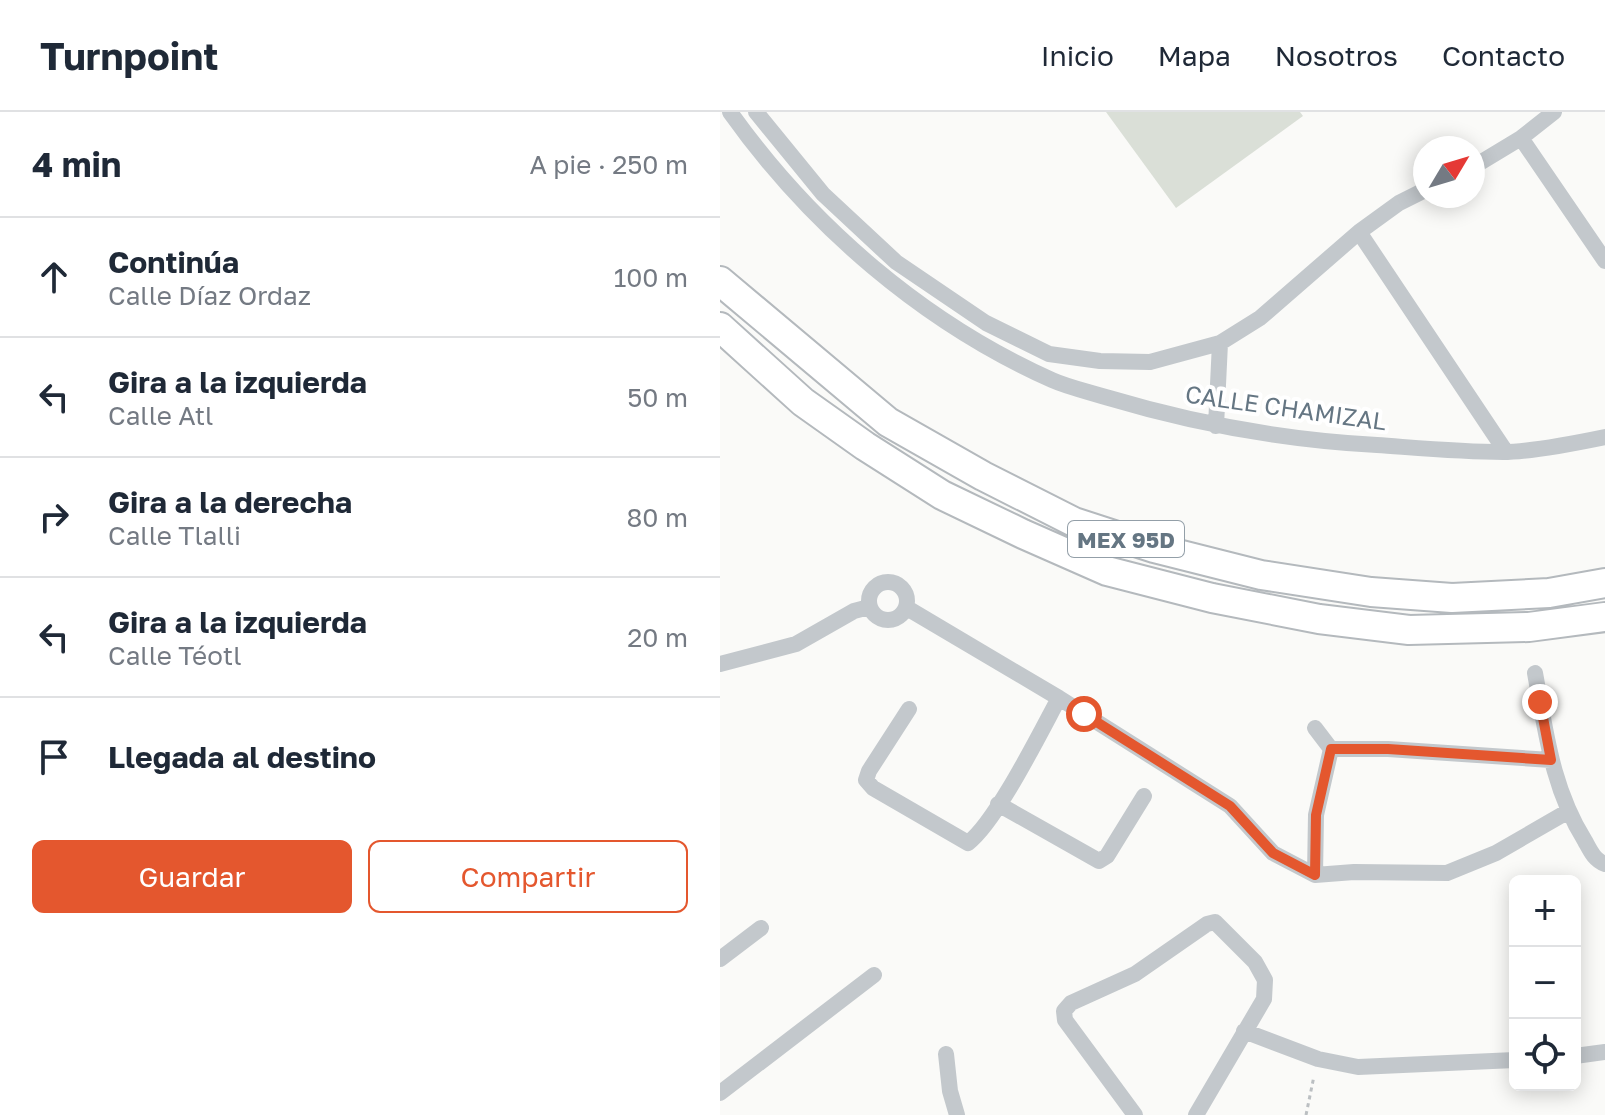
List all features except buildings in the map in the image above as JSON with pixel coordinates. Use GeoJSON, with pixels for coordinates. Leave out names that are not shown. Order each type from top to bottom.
{"type":"FeatureCollection","features":[{"type":"Feature","properties":{"kind":"highway","name":"MEX 95D"},"geometry":{"type":"LineString","coordinates":[[720,281],[888,422],[983,476],[1074,522],[1154,548],[1261,575],[1371,592],[1452,598],[1549,593],[1605,583]]}},
{"type":"Feature","properties":{"kind":"highway","name":"MEX 95D"},"geometry":{"type":"LineString","coordinates":[[720,327],[803,402],[929,487],[1107,571],[1212,598],[1319,619],[1409,630],[1529,627],[1605,617]]}},
{"type":"Feature","properties":{"kind":"street","name":"CALLE CHAMIZAL"},"geometry":{"type":"LineString","coordinates":[[730,112],[811,211],[842,241],[924,307],[998,354],[1055,381],[1216,426],[1342,443],[1506,452],[1605,437]]}},
{"type":"Feature","properties":{"kind":"street","name":"CALLE CHAMIZAL"},"geometry":{"type":"LineString","coordinates":[[756,112],[823,194],[896,262],[986,323],[1049,354],[1100,361],[1150,362],[1220,343],[1260,318],[1359,232],[1413,196]]}},
{"type":"Feature","properties":{"kind":"street"},"geometry":{"type":"LineString","coordinates":[[1485,160],[1521,138],[1554,112]]}},
{"type":"Feature","properties":{"kind":"street"},"geometry":{"type":"LineString","coordinates":[[1521,138],[1605,261]]}},
{"type":"Feature","properties":{"kind":"street"},"geometry":{"type":"LineString","coordinates":[[1359,232],[1506,452]]}},
{"type":"Feature","properties":{"kind":"street"},"geometry":{"type":"LineString","coordinates":[[1216,426],[1220,343]]}},
{"type":"Feature","properties":{"kind":"street"},"geometry":{"type":"LineString","coordinates":[[888,581],[900,585],[907,595],[907,608],[900,618],[888,621],[876,617],[869,607],[869,595],[876,585],[888,581]]}},
{"type":"Feature","properties":{"kind":"street"},"geometry":{"type":"LineString","coordinates":[[720,664],[796,644],[854,611],[869,607]]}},
{"type":"Feature","properties":{"kind":"street"},"geometry":{"type":"LineString","coordinates":[[907,608],[1059,698],[1230,806],[1273,853],[1315,875],[1354,872],[1447,873],[1496,853],[1567,812]]}},
{"type":"Feature","properties":{"kind":"street"},"geometry":{"type":"LineString","coordinates":[[1535,673],[1551,760],[1567,812],[1593,856],[1605,864]]}},
{"type":"Feature","properties":{"kind":"street"},"geometry":{"type":"LineString","coordinates":[[909,709],[866,780],[873,788],[968,843],[976,837],[998,804],[1059,698]]}},
{"type":"Feature","properties":{"kind":"street"},"geometry":{"type":"LineString","coordinates":[[1315,728],[1331,749]]}},
{"type":"Feature","properties":{"kind":"street"},"geometry":{"type":"LineString","coordinates":[[1315,875],[1316,815],[1331,749]]}},
{"type":"Feature","properties":{"kind":"street"},"geometry":{"type":"LineString","coordinates":[[1331,749],[1388,749],[1551,760]]}},
{"type":"Feature","properties":{"kind":"street"},"geometry":{"type":"LineString","coordinates":[[998,804],[1099,861],[1107,856],[1144,796]]}},
{"type":"Feature","properties":{"kind":"street"},"geometry":{"type":"LineString","coordinates":[[1135,1115],[1065,1020],[1064,1011],[1071,1003],[1135,974],[1207,924],[1215,922],[1255,962],[1265,980],[1264,999],[1196,1115]]}},
{"type":"Feature","properties":{"kind":"street"},"geometry":{"type":"LineString","coordinates":[[720,959],[761,928]]}},
{"type":"Feature","properties":{"kind":"street"},"geometry":{"type":"LineString","coordinates":[[720,1093],[874,975]]}},
{"type":"Feature","properties":{"kind":"street"},"geometry":{"type":"LineString","coordinates":[[1244,1031],[1318,1059],[1358,1067],[1509,1060]]}},
{"type":"Feature","properties":{"kind":"street"},"geometry":{"type":"LineString","coordinates":[[1581,1055],[1605,1052]]}},
{"type":"Feature","properties":{"kind":"street"},"geometry":{"type":"LineString","coordinates":[[946,1054],[950,1091],[957,1115]]}},
{"type":"Feature","properties":{"kind":"path"},"geometry":{"type":"LineString","coordinates":[[1306,1115],[1318,1059]]}},
{"type":"Feature","properties":{"kind":"shaded area"},"geometry":{"type":"Polygon","coordinates":[[[1106,112],[1300,112],[1303,116],[1176,208],[1106,112]]]}},
{"type":"Feature","properties":{"kind":"route"},"geometry":{"type":"LineString","coordinates":[[1084,714],[1230,806],[1273,853],[1315,875],[1316,815],[1331,749],[1388,749],[1551,760],[1540,702]]}}]}
